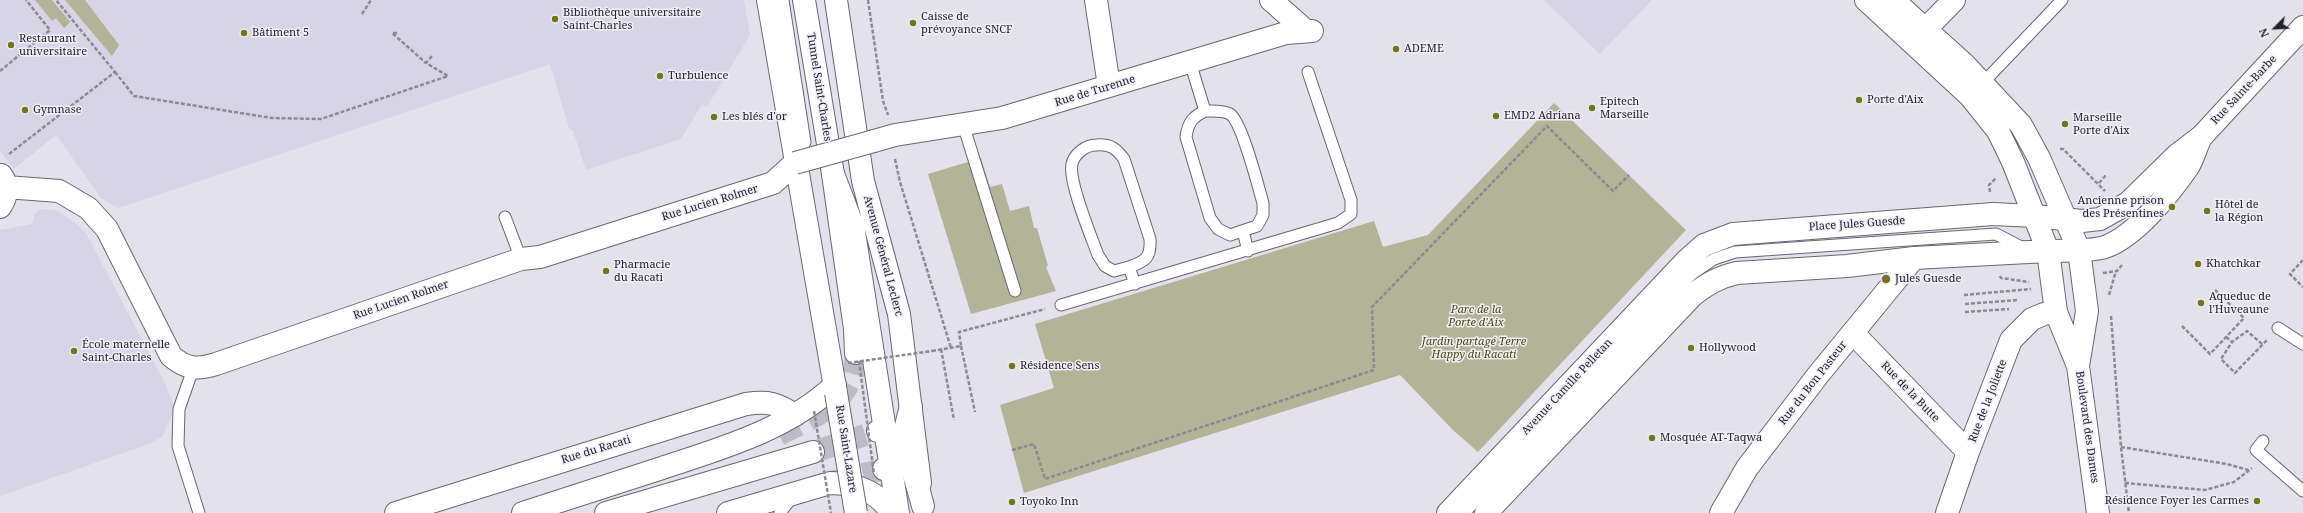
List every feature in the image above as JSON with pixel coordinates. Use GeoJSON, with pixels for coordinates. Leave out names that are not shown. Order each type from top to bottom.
{"type":"FeatureCollection","features":[{"type":"Feature","properties":{"kind":"main road"},"geometry":{"type":"LineString","coordinates":[[523,513],[731,446],[804,413],[819,400],[836,390],[795,163],[768,0]]}},
{"type":"Feature","properties":{"kind":"main road","name":"Tunnel Saint-Charles"},"geometry":{"type":"LineString","coordinates":[[804,0],[833,174]]}},
{"type":"Feature","properties":{"kind":"main road","name":"Avenue Général Leclerc"},"geometry":{"type":"LineString","coordinates":[[836,0],[863,181],[899,314],[924,509]]}},
{"type":"Feature","properties":{"kind":"main road"},"geometry":{"type":"LineString","coordinates":[[1096,0],[1109,86]]}},
{"type":"Feature","properties":{"kind":"main road","name":"Rue de Turenne"},"geometry":{"type":"LineString","coordinates":[[874,141],[895,135],[1002,118],[1286,33],[1309,31],[1271,0]]}},
{"type":"Feature","properties":{"kind":"main road"},"geometry":{"type":"LineString","coordinates":[[1866,0],[1919,36],[1976,90],[2021,125],[2039,158],[2078,250]]}},
{"type":"Feature","properties":{"kind":"main road"},"geometry":{"type":"LineString","coordinates":[[1893,0],[1919,36]]}},
{"type":"Feature","properties":{"kind":"main road"},"geometry":{"type":"LineString","coordinates":[[1919,36],[1954,0]]}},
{"type":"Feature","properties":{"kind":"main road","name":"Rue Sainte-Barbe"},"geometry":{"type":"LineString","coordinates":[[2036,216],[2066,219],[2100,219],[2128,203],[2177,155],[2202,136],[2303,27]]}},
{"type":"Feature","properties":{"kind":"main road"},"geometry":{"type":"LineString","coordinates":[[1486,513],[1687,300],[1695,273],[1722,276],[1736,273],[1847,266],[1914,258],[2039,251],[2036,216],[1998,130],[1976,90]]}},
{"type":"Feature","properties":{"kind":"main road","name":"Rue Sainte-Barbe"},"geometry":{"type":"LineString","coordinates":[[2039,251],[2078,250],[2104,247],[2115,243],[2133,230],[2161,201],[2189,166],[2202,136]]}},
{"type":"Feature","properties":{"kind":"main road","name":"Rue Lucien Rolmer"},"geometry":{"type":"LineString","coordinates":[[193,369],[203,368],[520,259],[540,257],[773,183],[795,163],[874,141]]}},
{"type":"Feature","properties":{"kind":"main road"},"geometry":{"type":"LineString","coordinates":[[833,174],[855,329],[854,359]]}},
{"type":"Feature","properties":{"kind":"main road","name":"Avenue Général Leclerc"},"geometry":{"type":"LineString","coordinates":[[833,174],[853,226],[886,453],[898,513]]}},
{"type":"Feature","properties":{"kind":"main road"},"geometry":{"type":"LineString","coordinates":[[3,181],[59,191],[88,208],[106,229],[171,356],[182,366],[193,369]]}},
{"type":"Feature","properties":{"kind":"main road","name":"Place Jules Guesde"},"geometry":{"type":"LineString","coordinates":[[1695,273],[1704,245],[1733,234],[1997,214],[2036,216]]}},
{"type":"Feature","properties":{"kind":"main road","name":"Boulevard des Dames"},"geometry":{"type":"LineString","coordinates":[[2078,250],[2087,310],[2078,366]]}},
{"type":"Feature","properties":{"kind":"main road","name":"Boulevard des Dames"},"geometry":{"type":"LineString","coordinates":[[2039,251],[2056,312],[2078,366],[2098,513]]}},
{"type":"Feature","properties":{"kind":"main road","name":"Rue du Bon Pasteur"},"geometry":{"type":"LineString","coordinates":[[1721,513],[1747,468],[1914,258]]}},
{"type":"Feature","properties":{"kind":"main road","name":"Avenue Camille Pelletan"},"geometry":{"type":"LineString","coordinates":[[1448,513],[1695,273]]}},
{"type":"Feature","properties":{"kind":"main road","name":"Rue de la Joliette"},"geometry":{"type":"LineString","coordinates":[[1947,513],[1968,452],[2011,340],[2032,319],[2044,314],[2056,312]]}},
{"type":"Feature","properties":{"kind":"main road","name":"Rue de la Butte"},"geometry":{"type":"LineString","coordinates":[[1853,333],[1968,452]]}},
{"type":"Feature","properties":{"kind":"main road","name":"Rue Saint-Lazare"},"geometry":{"type":"LineString","coordinates":[[836,390],[856,513]]}},
{"type":"Feature","properties":{"kind":"main road","name":"Rue du Racati"},"geometry":{"type":"LineString","coordinates":[[396,513],[746,404],[760,402],[776,404],[804,413]]}},
{"type":"Feature","properties":{"kind":"main road"},"geometry":{"type":"LineString","coordinates":[[911,407],[886,453],[911,463],[924,509]]}},
{"type":"Feature","properties":{"kind":"main road"},"geometry":{"type":"LineString","coordinates":[[606,513],[813,452]]}},
{"type":"Feature","properties":{"kind":"main road"},"geometry":{"type":"LineString","coordinates":[[557,513],[676,475],[736,453]]}},
{"type":"Feature","properties":{"kind":"main road"},"geometry":{"type":"LineString","coordinates":[[728,513],[795,492],[830,483],[847,483],[873,495],[888,507],[892,513]]}},
{"type":"Feature","properties":{"kind":"lane"},"geometry":{"type":"LineString","coordinates":[[783,0],[805,142],[795,163]]}},
{"type":"Feature","properties":{"kind":"lane"},"geometry":{"type":"LineString","coordinates":[[1976,90],[2062,0]]}},
{"type":"Feature","properties":{"kind":"lane"},"geometry":{"type":"LineString","coordinates":[[1190,62],[1206,111]]}},
{"type":"Feature","properties":{"kind":"lane"},"geometry":{"type":"LineString","coordinates":[[1061,305],[1248,251],[1338,223],[1351,214],[1351,200],[1308,72]]}},
{"type":"Feature","properties":{"kind":"lane"},"geometry":{"type":"LineString","coordinates":[[1206,111],[1220,111],[1230,114],[1239,126],[1263,203],[1263,215],[1257,226],[1230,235],[1218,230],[1210,218],[1186,137],[1188,126],[1195,116],[1206,111]]}},
{"type":"Feature","properties":{"kind":"lane"},"geometry":{"type":"LineString","coordinates":[[963,124],[1015,291]]}},
{"type":"Feature","properties":{"kind":"lane"},"geometry":{"type":"LineString","coordinates":[[1106,144],[1117,150],[1124,159],[1150,239],[1151,252],[1143,262],[1129,267],[1114,271],[1105,266],[1098,255],[1072,178],[1072,164],[1080,151],[1093,145],[1106,144]]}},
{"type":"Feature","properties":{"kind":"lane"},"geometry":{"type":"LineString","coordinates":[[505,218],[520,259]]}},
{"type":"Feature","properties":{"kind":"lane"},"geometry":{"type":"LineString","coordinates":[[1243,231],[1248,251]]}},
{"type":"Feature","properties":{"kind":"lane","name":"Place Jules Guesde"},"geometry":{"type":"LineString","coordinates":[[1695,273],[1714,259],[1735,252],[1996,234],[2039,251]]}},
{"type":"Feature","properties":{"kind":"lane"},"geometry":{"type":"LineString","coordinates":[[1129,267],[1135,284]]}},
{"type":"Feature","properties":{"kind":"lane","name":"Avenue Camille Pelletan"},"geometry":{"type":"LineString","coordinates":[[1464,513],[1695,273]]}},
{"type":"Feature","properties":{"kind":"lane"},"geometry":{"type":"LineString","coordinates":[[2278,328],[2303,344]]}},
{"type":"Feature","properties":{"kind":"lane"},"geometry":{"type":"LineString","coordinates":[[193,369],[179,409],[178,446],[199,513]]}},
{"type":"Feature","properties":{"kind":"lane"},"geometry":{"type":"LineString","coordinates":[[2263,441],[2256,450],[2303,491]]}},
{"type":"Feature","properties":{"kind":"lane"},"geometry":{"type":"LineString","coordinates":[[780,513],[795,492]]}},
{"type":"Feature","properties":{"kind":"path"},"geometry":{"type":"LineString","coordinates":[[0,71],[50,30],[26,0]]}},
{"type":"Feature","properties":{"kind":"path"},"geometry":{"type":"LineString","coordinates":[[56,0],[134,96],[272,118],[322,118],[448,76],[426,63],[392,32],[397,33]]}},
{"type":"Feature","properties":{"kind":"path"},"geometry":{"type":"LineString","coordinates":[[362,14],[371,0]]}},
{"type":"Feature","properties":{"kind":"path"},"geometry":{"type":"LineString","coordinates":[[868,0],[883,101],[890,120]]}},
{"type":"Feature","properties":{"kind":"path"},"geometry":{"type":"LineString","coordinates":[[426,63],[432,56]]}},
{"type":"Feature","properties":{"kind":"path"},"geometry":{"type":"LineString","coordinates":[[3,181],[115,72]]}},
{"type":"Feature","properties":{"kind":"path"},"geometry":{"type":"LineString","coordinates":[[1012,450],[1034,444],[1045,480],[1374,370],[1372,307],[1546,126],[1614,191],[1629,174]]}},
{"type":"Feature","properties":{"kind":"path"},"geometry":{"type":"LineString","coordinates":[[894,156],[900,182],[951,348]]}},
{"type":"Feature","properties":{"kind":"path"},"geometry":{"type":"LineString","coordinates":[[2099,183],[2106,175]]}},
{"type":"Feature","properties":{"kind":"path"},"geometry":{"type":"LineString","coordinates":[[2303,260],[2290,274],[2303,287]]}},
{"type":"Feature","properties":{"kind":"path"},"geometry":{"type":"LineString","coordinates":[[2110,299],[2109,292],[2117,271]]}},
{"type":"Feature","properties":{"kind":"path"},"geometry":{"type":"LineString","coordinates":[[1964,295],[2031,288]]}},
{"type":"Feature","properties":{"kind":"path"},"geometry":{"type":"LineString","coordinates":[[2182,326],[2210,354],[2244,318],[2215,290]]}},
{"type":"Feature","properties":{"kind":"path"},"geometry":{"type":"LineString","coordinates":[[1965,304],[2023,300]]}},
{"type":"Feature","properties":{"kind":"path"},"geometry":{"type":"LineString","coordinates":[[976,412],[958,332],[1061,305]]}},
{"type":"Feature","properties":{"kind":"path"},"geometry":{"type":"LineString","coordinates":[[1965,312],[2016,309]]}},
{"type":"Feature","properties":{"kind":"path"},"geometry":{"type":"LineString","coordinates":[[2110,313],[2121,447],[2129,513]]}},
{"type":"Feature","properties":{"kind":"path"},"geometry":{"type":"LineString","coordinates":[[2262,344],[2247,331],[2232,342],[2221,359],[2235,373],[2278,328]]}},
{"type":"Feature","properties":{"kind":"path"},"geometry":{"type":"LineString","coordinates":[[2226,337],[2232,342]]}},
{"type":"Feature","properties":{"kind":"path"},"geometry":{"type":"LineString","coordinates":[[886,453],[854,359],[932,351],[961,346]]}},
{"type":"Feature","properties":{"kind":"path"},"geometry":{"type":"LineString","coordinates":[[941,349],[954,420]]}},
{"type":"Feature","properties":{"kind":"path"},"geometry":{"type":"LineString","coordinates":[[804,413],[830,513]]}},
{"type":"Feature","properties":{"kind":"path"},"geometry":{"type":"LineString","coordinates":[[2121,447],[2227,464],[2249,470]]}},
{"type":"Feature","properties":{"kind":"path"},"geometry":{"type":"LineString","coordinates":[[2125,483],[2205,490],[2234,482],[2266,459]]}},
{"type":"Feature","properties":{"kind":"shaded area"},"geometry":{"type":"Polygon","coordinates":[[[0,0],[744,0],[750,35],[707,107],[702,104],[681,139],[586,170],[573,131],[569,128],[550,64],[118,208],[101,198],[56,135],[14,169],[0,151],[0,0]]]}},
{"type":"Feature","properties":{"kind":"shaded area"},"geometry":{"type":"Polygon","coordinates":[[[1544,0],[1652,0],[1600,54],[1544,0]]]}},
{"type":"Feature","properties":{"kind":"shaded area","name":"École maternelle Saint-Charles"},"geometry":{"type":"Polygon","coordinates":[[[41,209],[58,211],[78,225],[87,235],[166,385],[174,410],[163,436],[149,444],[0,496],[0,230],[32,224],[35,213],[41,209]]]}},
{"type":"Feature","properties":{"kind":"green space"},"geometry":{"type":"Polygon","coordinates":[[[35,0],[52,0],[70,22],[64,28],[56,18],[52,21],[35,0]]]}},
{"type":"Feature","properties":{"kind":"green space"},"geometry":{"type":"Polygon","coordinates":[[[65,0],[85,0],[119,45],[112,56],[65,0]]]}},
{"type":"Feature","properties":{"kind":"green space","name":"Parc de la Porte d'Aix"},"geometry":{"type":"Polygon","coordinates":[[[1554,103],[1686,230],[1478,452],[1453,430],[1400,375],[1024,493],[1000,405],[1054,388],[1035,324],[1374,221],[1383,247],[1428,235],[1554,103]]]}},
{"type":"Feature","properties":{"kind":"green space"},"geometry":{"type":"Polygon","coordinates":[[[981,158],[990,187],[1002,184],[1010,211],[1029,206],[1034,228],[1037,228],[1048,266],[1046,267],[1056,291],[971,314],[928,174],[981,158]]]}},
{"type":"Feature","properties":{"kind":"tunnel"},"geometry":{"type":"LineString","coordinates":[[779,435],[820,414],[838,399],[852,377],[855,367],[856,353]]}},
{"type":"Feature","properties":{"kind":"tunnel"},"geometry":{"type":"LineString","coordinates":[[813,452],[878,431]]}},
{"type":"Feature","properties":{"kind":"tunnel"},"geometry":{"type":"LineString","coordinates":[[831,482],[884,469]]}},
{"type":"Feature","properties":{"kind":"place","name":"Bibliothèque universitaire Saint-Charles"},"geometry":{"type":"Point","coordinates":[555,19]}},
{"type":"Feature","properties":{"kind":"place","name":"Caisse de prévoyance SNCF"},"geometry":{"type":"Point","coordinates":[913,23]}},
{"type":"Feature","properties":{"kind":"place","name":"Bâtiment 5"},"geometry":{"type":"Point","coordinates":[244,33]}},
{"type":"Feature","properties":{"kind":"place","name":"Restaurant universitaire"},"geometry":{"type":"Point","coordinates":[11,45]}},
{"type":"Feature","properties":{"kind":"place","name":"ADEME"},"geometry":{"type":"Point","coordinates":[1396,49]}},
{"type":"Feature","properties":{"kind":"place","name":"Turbulence"},"geometry":{"type":"Point","coordinates":[660,76]}},
{"type":"Feature","properties":{"kind":"place","name":"Porte d'Aix"},"geometry":{"type":"Point","coordinates":[1859,100]}},
{"type":"Feature","properties":{"kind":"place","name":"Epitech Marseille"},"geometry":{"type":"Point","coordinates":[1592,108]}},
{"type":"Feature","properties":{"kind":"place","name":"Gymnase"},"geometry":{"type":"Point","coordinates":[25,110]}},
{"type":"Feature","properties":{"kind":"place","name":"EMD2 Adriana"},"geometry":{"type":"Point","coordinates":[1496,116]}},
{"type":"Feature","properties":{"kind":"place","name":"Les blés d'or"},"geometry":{"type":"Point","coordinates":[714,117]}},
{"type":"Feature","properties":{"kind":"place","name":"Marseille Porte d'Aix"},"geometry":{"type":"Point","coordinates":[2065,124]}},
{"type":"Feature","properties":{"kind":"place","name":"Ancienne prison des Présentines"},"geometry":{"type":"Point","coordinates":[2172,207]}},
{"type":"Feature","properties":{"kind":"place","name":"Hôtel de la Région"},"geometry":{"type":"Point","coordinates":[2207,211]}},
{"type":"Feature","properties":{"kind":"place","name":"Khatchkar"},"geometry":{"type":"Point","coordinates":[2198,264]}},
{"type":"Feature","properties":{"kind":"place","name":"Pharmacie du Racati"},"geometry":{"type":"Point","coordinates":[606,271]}},
{"type":"Feature","properties":{"kind":"place","name":"Jules Guesde"},"geometry":{"type":"Point","coordinates":[1886,279]}},
{"type":"Feature","properties":{"kind":"place","name":"Aqueduc de l'Huveaune"},"geometry":{"type":"Point","coordinates":[2201,303]}},
{"type":"Feature","properties":{"kind":"place","name":"Hollywood"},"geometry":{"type":"Point","coordinates":[1691,348]}},
{"type":"Feature","properties":{"kind":"place","name":"École maternelle Saint-Charles"},"geometry":{"type":"Point","coordinates":[74,351]}},
{"type":"Feature","properties":{"kind":"place","name":"Résidence Sens"},"geometry":{"type":"Point","coordinates":[1012,366]}},
{"type":"Feature","properties":{"kind":"place","name":"Mosquée AT-Taqwa"},"geometry":{"type":"Point","coordinates":[1652,438]}},
{"type":"Feature","properties":{"kind":"place","name":"Résidence Foyer les Carmes"},"geometry":{"type":"Point","coordinates":[2257,501]}},
{"type":"Feature","properties":{"kind":"place","name":"Toyoko Inn"},"geometry":{"type":"Point","coordinates":[1012,502]}},
{"type":"Feature","properties":{"kind":"park label","name":"Jardin partagé Terre Happy du Racati"},"geometry":{"type":"Point","coordinates":[1474,348]}}]}
